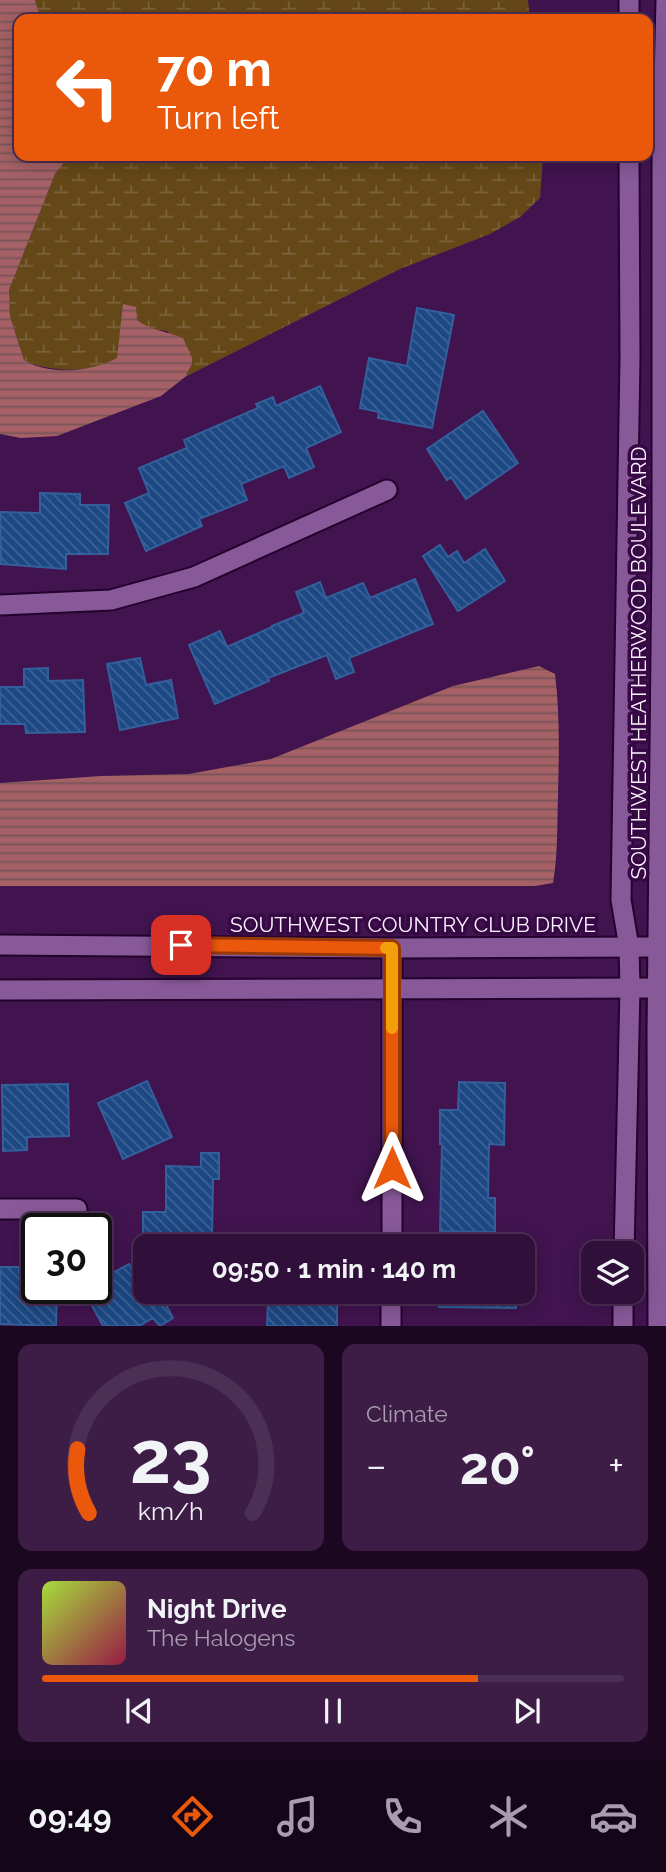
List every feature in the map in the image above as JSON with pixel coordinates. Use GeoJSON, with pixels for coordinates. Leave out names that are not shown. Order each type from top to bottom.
{"type":"FeatureCollection","features":[{"type":"Feature","properties":{"kind":"street","name":"SOUTHWEST HEATHERWOOD BOULEVARD"},"geometry":{"type":"LineString","coordinates":[[659,1326],[662,163],[666,0]]}},
{"type":"Feature","properties":{"kind":"street","name":"SOUTHWEST HEATHERWOOD BOULEVARD"},"geometry":{"type":"LineString","coordinates":[[624,1241],[630,988],[629,947],[621,900],[630,358],[629,161]]}},
{"type":"Feature","properties":{"kind":"street"},"geometry":{"type":"LineString","coordinates":[[0,605],[111,600],[194,577],[387,490]]}},
{"type":"Feature","properties":{"kind":"street","name":"SOUTHWEST COUNTRY CLUB DRIVE"},"geometry":{"type":"LineString","coordinates":[[0,945],[658,947]]}},
{"type":"Feature","properties":{"kind":"street"},"geometry":{"type":"LineString","coordinates":[[392,948],[392,1234]]}},
{"type":"Feature","properties":{"kind":"street"},"geometry":{"type":"LineString","coordinates":[[0,990],[658,988]]}},
{"type":"Feature","properties":{"kind":"street"},"geometry":{"type":"LineString","coordinates":[[0,1209],[77,1209]]}},
{"type":"Feature","properties":{"kind":"street"},"geometry":{"type":"LineString","coordinates":[[391,1304],[391,1326]]}},
{"type":"Feature","properties":{"kind":"street"},"geometry":{"type":"LineString","coordinates":[[623,1326],[624,1304]]}},
{"type":"Feature","properties":{"kind":"green space"},"geometry":{"type":"Polygon","coordinates":[[[35,0],[528,0],[529,14],[39,14],[35,0]]]}},
{"type":"Feature","properties":{"kind":"green space"},"geometry":{"type":"Polygon","coordinates":[[[65,161],[543,161],[540,198],[520,217],[490,234],[400,269],[185,377],[192,359],[167,331],[148,329],[137,320],[119,355],[107,364],[70,370],[44,367],[24,360],[10,316],[9,290],[55,174],[65,161]]]}},
{"type":"Feature","properties":{"kind":"shaded area"},"geometry":{"type":"Polygon","coordinates":[[[0,0],[35,0],[39,14],[14,14],[14,161],[65,161],[55,174],[9,290],[10,316],[24,360],[46,368],[71,370],[107,363],[117,358],[123,304],[136,307],[137,320],[142,324],[183,338],[192,364],[185,377],[161,396],[57,436],[21,438],[0,434],[0,0]]]}},
{"type":"Feature","properties":{"kind":"shaded area"},"geometry":{"type":"Polygon","coordinates":[[[539,666],[555,674],[558,704],[557,828],[553,883],[535,886],[0,886],[0,783],[101,776],[189,774],[271,759],[453,686],[539,666]]]}},
{"type":"Feature","properties":{"kind":"building"},"geometry":{"type":"Polygon","coordinates":[[[417,308],[454,315],[432,428],[378,418],[379,412],[360,408],[369,358],[407,366],[417,308]]]}},
{"type":"Feature","properties":{"kind":"building"},"geometry":{"type":"Polygon","coordinates":[[[320,386],[341,432],[306,448],[314,467],[289,478],[284,466],[241,484],[247,500],[199,519],[202,526],[146,551],[125,503],[149,493],[139,468],[187,448],[184,440],[258,408],[256,404],[273,397],[276,406],[320,386]]]}},
{"type":"Feature","properties":{"kind":"building"},"geometry":{"type":"Polygon","coordinates":[[[483,411],[518,463],[466,499],[451,477],[447,480],[427,449],[483,411]]]}},
{"type":"Feature","properties":{"kind":"building"},"geometry":{"type":"Polygon","coordinates":[[[40,493],[80,494],[80,505],[109,505],[108,554],[66,554],[66,569],[1,564],[0,512],[40,513],[40,493]]]}},
{"type":"Feature","properties":{"kind":"building"},"geometry":{"type":"Polygon","coordinates":[[[440,545],[448,557],[457,551],[464,563],[485,549],[505,581],[458,611],[423,556],[440,545]]]}},
{"type":"Feature","properties":{"kind":"building"},"geometry":{"type":"Polygon","coordinates":[[[415,579],[433,624],[349,658],[354,672],[336,679],[327,655],[268,678],[269,681],[215,704],[189,645],[220,631],[227,647],[304,613],[296,592],[320,582],[326,598],[363,583],[370,598],[415,579]]]}},
{"type":"Feature","properties":{"kind":"building"},"geometry":{"type":"Polygon","coordinates":[[[140,658],[146,685],[171,680],[178,718],[120,730],[107,664],[140,658]]]}},
{"type":"Feature","properties":{"kind":"building"},"geometry":{"type":"Polygon","coordinates":[[[48,668],[48,681],[83,680],[85,732],[26,733],[25,724],[0,724],[0,687],[24,687],[24,669],[48,668]]]}},
{"type":"Feature","properties":{"kind":"building"},"geometry":{"type":"Polygon","coordinates":[[[147,1081],[172,1137],[123,1159],[98,1103],[147,1081]]]}},
{"type":"Feature","properties":{"kind":"building"},"geometry":{"type":"Polygon","coordinates":[[[459,1082],[505,1083],[504,1145],[489,1144],[488,1198],[495,1198],[495,1232],[440,1231],[440,1110],[458,1110],[459,1082]]]}},
{"type":"Feature","properties":{"kind":"building"},"geometry":{"type":"Polygon","coordinates":[[[68,1084],[69,1136],[27,1137],[27,1150],[3,1151],[2,1085],[68,1084]]]}},
{"type":"Feature","properties":{"kind":"building"},"geometry":{"type":"Polygon","coordinates":[[[201,1153],[219,1153],[219,1179],[213,1179],[212,1234],[143,1234],[143,1212],[166,1212],[166,1166],[201,1167],[201,1153]]]}},
{"type":"Feature","properties":{"kind":"building"},"geometry":{"type":"Polygon","coordinates":[[[129,1264],[133,1271],[133,1304],[151,1304],[153,1307],[166,1304],[173,1318],[160,1326],[153,1318],[139,1326],[103,1326],[91,1304],[112,1304],[112,1273],[129,1264]]]}},
{"type":"Feature","properties":{"kind":"building"},"geometry":{"type":"Polygon","coordinates":[[[0,1267],[19,1267],[21,1304],[57,1304],[56,1326],[0,1324],[0,1267]]]}},
{"type":"Feature","properties":{"kind":"building"},"geometry":{"type":"Polygon","coordinates":[[[268,1304],[337,1304],[337,1326],[267,1326],[268,1304]]]}},
{"type":"Feature","properties":{"kind":"building"},"geometry":{"type":"Polygon","coordinates":[[[439,1304],[516,1304],[516,1308],[439,1307],[439,1304]]]}},
{"type":"Feature","properties":{"kind":"slow traffic"},"geometry":{"type":"LineString","coordinates":[[386,948],[392,948],[392,1028]]}},
{"type":"Feature","properties":{"kind":"route"},"geometry":{"type":"LineString","coordinates":[[181,945],[392,948],[392,1168]]}}]}
